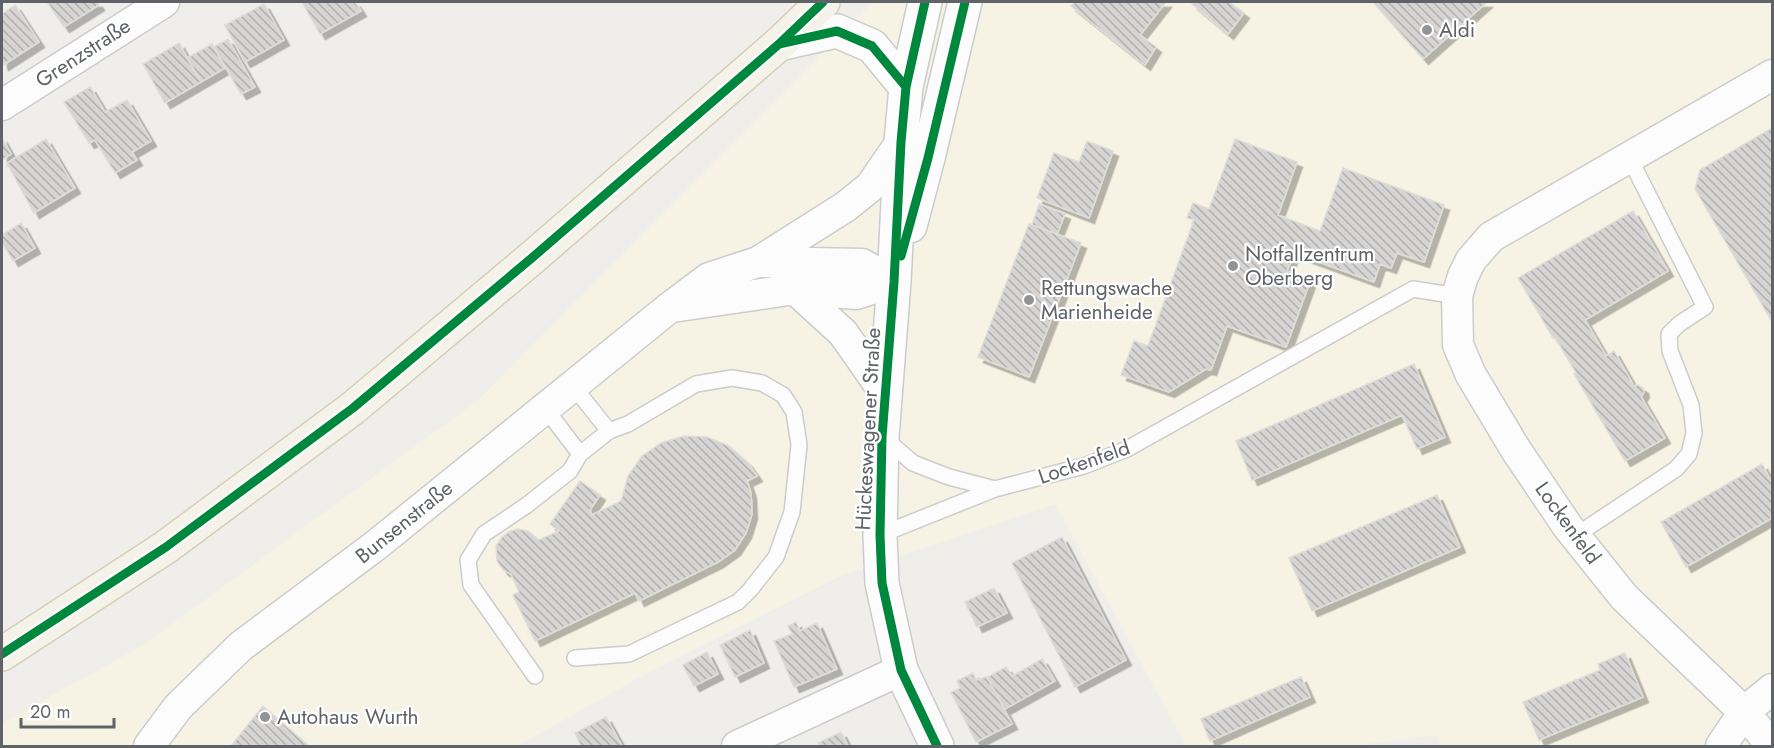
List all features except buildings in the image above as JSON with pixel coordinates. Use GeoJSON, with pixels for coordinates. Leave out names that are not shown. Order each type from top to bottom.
{"type":"FeatureCollection","features":[{"type":"Feature","properties":{"kind":"main road"},"geometry":{"type":"LineString","coordinates":[[2,654],[166,547],[353,408],[533,257],[779,44],[823,2]]}},
{"type":"Feature","properties":{"kind":"street","name":"Grenzstraße"},"geometry":{"type":"LineString","coordinates":[[2,105],[164,2]]}},
{"type":"Feature","properties":{"kind":"street","name":"Hückeswagener Straße"},"geometry":{"type":"LineString","coordinates":[[925,2],[906,87],[901,142],[894,282],[882,437],[880,535],[882,583],[901,670],[937,747]]}},
{"type":"Feature","properties":{"kind":"street","name":"Hückeswagener Straße"},"geometry":{"type":"LineString","coordinates":[[894,282],[928,158],[966,2]]}},
{"type":"Feature","properties":{"kind":"street"},"geometry":{"type":"LineString","coordinates":[[779,44],[837,31],[872,46],[906,87]]}},
{"type":"Feature","properties":{"kind":"street","name":"Lockenfeld"},"geometry":{"type":"LineString","coordinates":[[1773,75],[1491,237],[1471,260],[1457,296],[1458,345],[1471,375],[1516,450],[1575,536],[1624,597],[1744,712],[1773,746]]}},
{"type":"Feature","properties":{"kind":"street","name":"Bunsenstraße"},"geometry":{"type":"LineString","coordinates":[[149,747],[178,707],[241,646],[375,546],[709,278],[758,262],[845,207],[870,188],[901,142]]}},
{"type":"Feature","properties":{"kind":"street","name":"Bunsenstraße"},"geometry":{"type":"LineString","coordinates":[[758,262],[862,264],[894,282]]}},
{"type":"Feature","properties":{"kind":"street"},"geometry":{"type":"LineString","coordinates":[[669,308],[795,289],[856,294],[894,282]]}},
{"type":"Feature","properties":{"kind":"street"},"geometry":{"type":"LineString","coordinates":[[795,289],[843,333],[885,393]]}},
{"type":"Feature","properties":{"kind":"street"},"geometry":{"type":"LineString","coordinates":[[737,747],[839,697],[901,670]]}},
{"type":"Feature","properties":{"kind":"street"},"geometry":{"type":"LineString","coordinates":[[1721,747],[1744,712],[1773,689]]}},
{"type":"Feature","properties":{"kind":"lane"},"geometry":{"type":"LineString","coordinates":[[1575,536],[1676,469],[1689,454],[1694,434],[1691,405],[1670,351],[1669,334],[1679,324],[1705,307],[1629,157]]}},
{"type":"Feature","properties":{"kind":"lane","name":"Lockenfeld"},"geometry":{"type":"LineString","coordinates":[[880,535],[995,489],[1084,466],[1127,449],[1413,289],[1457,296]]}},
{"type":"Feature","properties":{"kind":"lane"},"geometry":{"type":"LineString","coordinates":[[536,676],[471,585],[468,560],[484,534],[527,505],[570,471],[580,454],[609,431],[628,424],[696,384],[732,378],[762,383],[783,395],[794,412],[799,445],[792,512],[776,557],[738,602],[629,654],[575,658]]}},
{"type":"Feature","properties":{"kind":"lane"},"geometry":{"type":"LineString","coordinates":[[573,386],[609,431]]}},
{"type":"Feature","properties":{"kind":"lane"},"geometry":{"type":"LineString","coordinates":[[545,408],[580,454]]}},
{"type":"Feature","properties":{"kind":"lane","name":"Lockenfeld"},"geometry":{"type":"LineString","coordinates":[[882,437],[913,463],[949,477],[995,489]]}},
{"type":"Feature","properties":{"kind":"shaded area"},"geometry":{"type":"Polygon","coordinates":[[[873,2],[1772,2],[1772,746],[1442,746],[1436,735],[1352,746],[1186,746],[1055,504],[845,574],[644,675],[517,746],[2,746],[2,723],[142,646],[477,401],[873,2]]]}},
{"type":"Feature","properties":{"kind":"cycle path"},"geometry":{"type":"LineString","coordinates":[[2,654],[166,547],[353,408],[533,257],[779,44],[823,2]]}},
{"type":"Feature","properties":{"kind":"cycle path"},"geometry":{"type":"LineString","coordinates":[[925,2],[906,87],[901,142],[894,282],[882,437],[880,535],[882,583],[901,670],[937,746]]}},
{"type":"Feature","properties":{"kind":"cycle path"},"geometry":{"type":"LineString","coordinates":[[901,256],[928,158],[965,2]]}},
{"type":"Feature","properties":{"kind":"cycle path"},"geometry":{"type":"LineString","coordinates":[[779,44],[837,31],[872,46],[906,87]]}},
{"type":"Feature","properties":{"kind":"place","name":"Aldi"},"geometry":{"type":"Point","coordinates":[1427,30]}},
{"type":"Feature","properties":{"kind":"place","name":"Notfallzentrum Oberberg"},"geometry":{"type":"Point","coordinates":[1233,266]}},
{"type":"Feature","properties":{"kind":"place","name":"Rettungswache Marienheide"},"geometry":{"type":"Point","coordinates":[1029,300]}},
{"type":"Feature","properties":{"kind":"place","name":"Autohaus Wurth"},"geometry":{"type":"Point","coordinates":[265,717]}}]}
